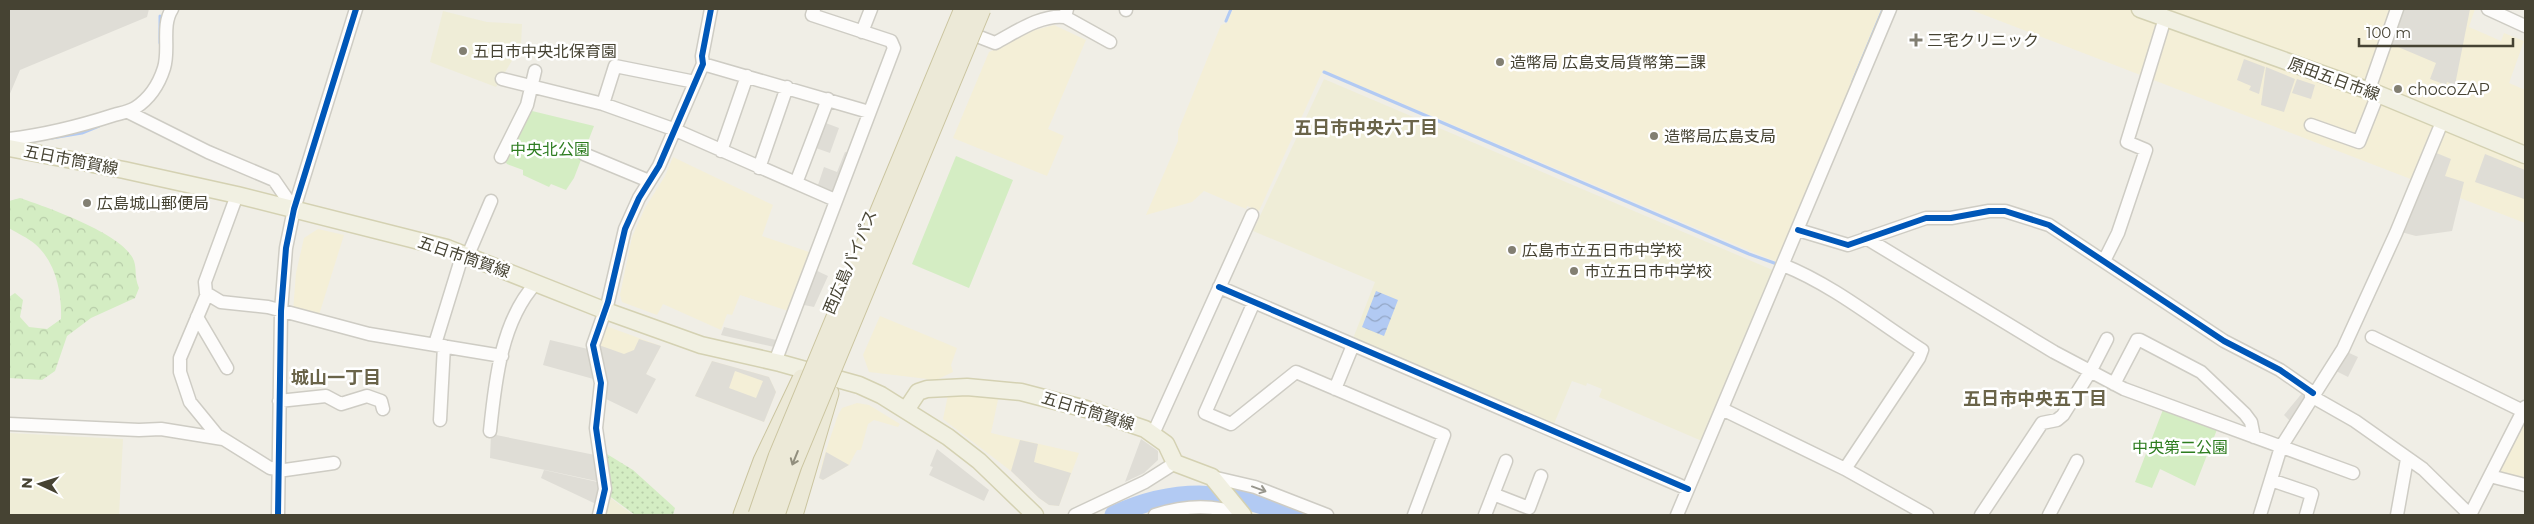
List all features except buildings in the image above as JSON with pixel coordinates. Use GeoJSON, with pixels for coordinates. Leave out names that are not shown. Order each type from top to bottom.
{"type":"FeatureCollection","features":[{"type":"Feature","properties":{"kind":"highway","name":"西広島バイパス"},"geometry":{"type":"LineString","coordinates":[[747,513],[763,461],[806,370],[956,9]]}},
{"type":"Feature","properties":{"kind":"highway","name":"西広島バイパス"},"geometry":{"type":"LineString","coordinates":[[747,513],[778,458],[964,9]]}},
{"type":"Feature","properties":{"kind":"highway","name":"西広島バイパス"},"geometry":{"type":"LineString","coordinates":[[775,515],[792,465],[981,9]]}},
{"type":"Feature","properties":{"kind":"highway","name":"西広島バイパス"},"geometry":{"type":"LineString","coordinates":[[794,514],[834,377],[988,9]]}},
{"type":"Feature","properties":{"kind":"main road","name":"原田五日市線"},"geometry":{"type":"LineString","coordinates":[[2140,9],[2373,93],[2525,155]]}},
{"type":"Feature","properties":{"kind":"main road","name":"五日市筒賀線"},"geometry":{"type":"LineString","coordinates":[[9,148],[124,170],[237,195],[465,254],[606,311],[701,345],[834,377],[881,395],[948,437],[979,461],[1035,515]]}},
{"type":"Feature","properties":{"kind":"main road","name":"五日市筒賀線"},"geometry":{"type":"LineString","coordinates":[[906,410],[918,392],[927,389],[967,387],[1004,389],[1061,402],[1136,425],[1166,444],[1175,463]]}},
{"type":"Feature","properties":{"kind":"main road"},"geometry":{"type":"LineString","coordinates":[[1175,463],[1214,480],[1241,513]]}},
{"type":"Feature","properties":{"kind":"street"},"geometry":{"type":"LineString","coordinates":[[9,139],[84,124],[128,112],[144,100],[161,76],[168,55],[166,21],[172,9]]}},
{"type":"Feature","properties":{"kind":"street"},"geometry":{"type":"LineString","coordinates":[[278,515],[281,311],[286,248],[294,209],[356,9]]}},
{"type":"Feature","properties":{"kind":"street"},"geometry":{"type":"LineString","coordinates":[[599,515],[605,489],[596,428],[601,383],[592,349],[606,311],[624,234],[649,181],[659,166],[703,64],[702,56],[711,9]]}},
{"type":"Feature","properties":{"kind":"street"},"geometry":{"type":"LineString","coordinates":[[775,362],[894,48],[891,41],[812,15],[814,9]]}},
{"type":"Feature","properties":{"kind":"street"},"geometry":{"type":"LineString","coordinates":[[862,32],[871,9]]}},
{"type":"Feature","properties":{"kind":"street"},"geometry":{"type":"LineString","coordinates":[[1677,515],[1890,9]]}},
{"type":"Feature","properties":{"kind":"street"},"geometry":{"type":"LineString","coordinates":[[2311,125],[2359,142],[2397,9]]}},
{"type":"Feature","properties":{"kind":"street"},"geometry":{"type":"LineString","coordinates":[[2488,9],[2525,26]]}},
{"type":"Feature","properties":{"kind":"street"},"geometry":{"type":"LineString","coordinates":[[977,36],[995,43],[1038,21],[1066,13],[1110,42]]}},
{"type":"Feature","properties":{"kind":"street"},"geometry":{"type":"LineString","coordinates":[[2104,261],[2118,233],[2146,150],[2127,142],[2165,18]]}},
{"type":"Feature","properties":{"kind":"street"},"geometry":{"type":"LineString","coordinates":[[703,64],[869,112]]}},
{"type":"Feature","properties":{"kind":"street"},"geometry":{"type":"LineString","coordinates":[[603,104],[615,66],[695,82]]}},
{"type":"Feature","properties":{"kind":"street"},"geometry":{"type":"LineString","coordinates":[[501,157],[527,105],[535,71]]}},
{"type":"Feature","properties":{"kind":"street"},"geometry":{"type":"LineString","coordinates":[[721,150],[747,76]]}},
{"type":"Feature","properties":{"kind":"street"},"geometry":{"type":"LineString","coordinates":[[502,79],[603,104],[673,130],[835,200]]}},
{"type":"Feature","properties":{"kind":"street"},"geometry":{"type":"LineString","coordinates":[[759,168],[787,87]]}},
{"type":"Feature","properties":{"kind":"street"},"geometry":{"type":"LineString","coordinates":[[796,183],[828,99]]}},
{"type":"Feature","properties":{"kind":"street"},"geometry":{"type":"LineString","coordinates":[[128,112],[208,152],[274,180],[294,209]]}},
{"type":"Feature","properties":{"kind":"street"},"geometry":{"type":"LineString","coordinates":[[2260,515],[2281,447],[2312,395],[2343,349],[2396,233],[2442,122]]}},
{"type":"Feature","properties":{"kind":"street"},"geometry":{"type":"LineString","coordinates":[[584,154],[649,181]]}},
{"type":"Feature","properties":{"kind":"street"},"geometry":{"type":"LineString","coordinates":[[237,195],[204,282],[207,294],[180,358],[180,372],[188,399],[209,426],[224,439],[265,466],[278,470],[334,463]]}},
{"type":"Feature","properties":{"kind":"street"},"geometry":{"type":"LineString","coordinates":[[440,420],[440,345],[465,254],[491,201]]}},
{"type":"Feature","properties":{"kind":"street"},"geometry":{"type":"LineString","coordinates":[[1798,230],[1848,245],[1926,218],[1951,218],[1989,211],[2005,211],[2049,225],[2239,350],[2280,370],[2312,395],[2355,421],[2423,469],[2470,515],[2524,409],[2372,337]]}},
{"type":"Feature","properties":{"kind":"street"},"geometry":{"type":"LineString","coordinates":[[1153,434],[1252,215]]}},
{"type":"Feature","properties":{"kind":"street"},"geometry":{"type":"LineString","coordinates":[[1866,238],[2090,372],[2114,384],[2254,438],[2353,473]]}},
{"type":"Feature","properties":{"kind":"street"},"geometry":{"type":"LineString","coordinates":[[1783,266],[1799,272],[1841,296],[1922,350],[1919,358],[1845,469]]}},
{"type":"Feature","properties":{"kind":"street"},"geometry":{"type":"LineString","coordinates":[[490,431],[502,356],[510,326],[522,300],[536,283]]}},
{"type":"Feature","properties":{"kind":"street"},"geometry":{"type":"LineString","coordinates":[[1219,287],[1688,489]]}},
{"type":"Feature","properties":{"kind":"street"},"geometry":{"type":"LineString","coordinates":[[207,294],[221,302],[268,307],[361,332],[502,356]]}},
{"type":"Feature","properties":{"kind":"street"},"geometry":{"type":"LineString","coordinates":[[1254,302],[1205,413],[1231,424],[1296,372],[1444,435],[1414,515]]}},
{"type":"Feature","properties":{"kind":"street"},"geometry":{"type":"LineString","coordinates":[[197,318],[227,368]]}},
{"type":"Feature","properties":{"kind":"street"},"geometry":{"type":"LineString","coordinates":[[1981,515],[2042,423],[2057,420],[2062,415],[2090,372],[2106,340]]}},
{"type":"Feature","properties":{"kind":"street"},"geometry":{"type":"LineString","coordinates":[[2114,384],[2138,340],[2140,340],[2185,361],[2201,372],[2251,422],[2254,438]]}},
{"type":"Feature","properties":{"kind":"street"},"geometry":{"type":"LineString","coordinates":[[1336,389],[1353,345]]}},
{"type":"Feature","properties":{"kind":"street"},"geometry":{"type":"LineString","coordinates":[[279,401],[326,396],[341,404],[367,396],[380,401],[383,409]]}},
{"type":"Feature","properties":{"kind":"street"},"geometry":{"type":"LineString","coordinates":[[1722,409],[1845,469],[1927,515]]}},
{"type":"Feature","properties":{"kind":"street"},"geometry":{"type":"LineString","coordinates":[[9,424],[139,430],[161,429],[224,439]]}},
{"type":"Feature","properties":{"kind":"street"},"geometry":{"type":"LineString","coordinates":[[2397,515],[2407,459]]}},
{"type":"Feature","properties":{"kind":"street"},"geometry":{"type":"LineString","coordinates":[[1485,515],[1506,461]]}},
{"type":"Feature","properties":{"kind":"street"},"geometry":{"type":"LineString","coordinates":[[2049,515],[2077,461]]}},
{"type":"Feature","properties":{"kind":"street"},"geometry":{"type":"LineString","coordinates":[[1075,515],[1145,482],[1175,463]]}},
{"type":"Feature","properties":{"kind":"street"},"geometry":{"type":"LineString","coordinates":[[1494,494],[1529,508],[1541,476]]}},
{"type":"Feature","properties":{"kind":"street"},"geometry":{"type":"LineString","coordinates":[[2490,476],[2525,485]]}},
{"type":"Feature","properties":{"kind":"street"},"geometry":{"type":"LineString","coordinates":[[1214,480],[1255,487],[1327,515]]}},
{"type":"Feature","properties":{"kind":"street"},"geometry":{"type":"LineString","coordinates":[[2270,480],[2312,494],[2306,515]]}},
{"type":"Feature","properties":{"kind":"street"},"geometry":{"type":"LineString","coordinates":[[1155,515],[1168,511],[1201,507],[1241,513]]}},
{"type":"Feature","properties":{"kind":"shaded area"},"geometry":{"type":"Polygon","coordinates":[[[9,9],[149,9],[147,17],[20,70],[9,96],[9,9]]]}},
{"type":"Feature","properties":{"kind":"shaded area","name":"造幣局広島支局"},"geometry":{"type":"Polygon","coordinates":[[[1233,9],[1882,9],[1777,262],[1323,70],[1259,211],[1247,206],[1246,209],[1204,191],[1192,202],[1146,215],[1178,141],[1178,131],[1221,25],[1227,23],[1233,9]]]}},
{"type":"Feature","properties":{"kind":"shaded area"},"geometry":{"type":"Polygon","coordinates":[[[1969,9],[2475,9],[2469,27],[2501,41],[2504,33],[2524,41],[2509,83],[2525,90],[2525,223],[1969,9]]]}},
{"type":"Feature","properties":{"kind":"shaded area"},"geometry":{"type":"Polygon","coordinates":[[[2404,9],[2470,9],[2455,85],[2447,82],[2446,85],[2430,79],[2436,63],[2391,44],[2404,9]]]}},
{"type":"Feature","properties":{"kind":"shaded area"},"geometry":{"type":"Polygon","coordinates":[[[443,11],[487,22],[522,24],[521,46],[496,87],[430,62],[443,11]]]}},
{"type":"Feature","properties":{"kind":"shaded area"},"geometry":{"type":"Polygon","coordinates":[[[1054,25],[1086,40],[1048,129],[1064,136],[1047,176],[953,138],[989,52],[1035,30],[1054,25]]]}},
{"type":"Feature","properties":{"kind":"shaded area"},"geometry":{"type":"Polygon","coordinates":[[[2244,59],[2265,67],[2259,94],[2249,90],[2251,86],[2237,80],[2244,59]]]}},
{"type":"Feature","properties":{"kind":"shaded area"},"geometry":{"type":"Polygon","coordinates":[[[2266,67],[2295,79],[2284,112],[2261,105],[2266,67]]]}},
{"type":"Feature","properties":{"kind":"shaded area","name":"広島市立五日市中学校"},"geometry":{"type":"Polygon","coordinates":[[[1324,79],[1775,271],[1702,441],[1599,397],[1602,389],[1587,383],[1586,386],[1572,381],[1553,426],[1352,341],[1375,282],[1253,231],[1324,79]]]}},
{"type":"Feature","properties":{"kind":"shaded area"},"geometry":{"type":"Polygon","coordinates":[[[2297,79],[2315,85],[2311,99],[2292,93],[2297,79]]]}},
{"type":"Feature","properties":{"kind":"shaded area"},"geometry":{"type":"Polygon","coordinates":[[[823,122],[839,128],[830,153],[813,147],[823,122]]]}},
{"type":"Feature","properties":{"kind":"shaded area"},"geometry":{"type":"Polygon","coordinates":[[[845,152],[848,153],[834,191],[829,193],[817,188],[824,167],[837,172],[845,152]]]}},
{"type":"Feature","properties":{"kind":"shaded area"},"geometry":{"type":"Polygon","coordinates":[[[2434,152],[2451,159],[2445,176],[2464,182],[2452,231],[2416,236],[2401,232],[2434,152]]]}},
{"type":"Feature","properties":{"kind":"shaded area"},"geometry":{"type":"Polygon","coordinates":[[[2485,154],[2525,170],[2524,199],[2475,182],[2485,154]]]}},
{"type":"Feature","properties":{"kind":"shaded area"},"geometry":{"type":"Polygon","coordinates":[[[673,157],[773,205],[762,236],[812,253],[791,312],[740,295],[732,315],[727,314],[721,330],[663,304],[657,315],[622,302],[620,295],[632,237],[645,208],[665,176],[673,157]]]}},
{"type":"Feature","properties":{"kind":"shaded area"},"geometry":{"type":"Polygon","coordinates":[[[318,229],[344,235],[318,318],[293,312],[296,273],[304,238],[318,229]]]}},
{"type":"Feature","properties":{"kind":"shaded area"},"geometry":{"type":"Polygon","coordinates":[[[813,269],[828,276],[814,307],[799,304],[813,269]]]}},
{"type":"Feature","properties":{"kind":"shaded area"},"geometry":{"type":"Polygon","coordinates":[[[880,316],[957,348],[951,365],[953,372],[936,380],[869,372],[863,355],[880,316]]]}},
{"type":"Feature","properties":{"kind":"shaded area"},"geometry":{"type":"Polygon","coordinates":[[[603,325],[661,346],[646,374],[643,373],[640,380],[600,359],[599,337],[603,325]]]}},
{"type":"Feature","properties":{"kind":"shaded area"},"geometry":{"type":"Polygon","coordinates":[[[724,327],[776,340],[774,347],[721,335],[724,327]]]}},
{"type":"Feature","properties":{"kind":"shaded area"},"geometry":{"type":"Polygon","coordinates":[[[639,339],[661,346],[646,374],[656,379],[637,414],[604,398],[596,344],[624,354],[634,350],[639,339]]]}},
{"type":"Feature","properties":{"kind":"shaded area"},"geometry":{"type":"Polygon","coordinates":[[[550,340],[588,349],[597,380],[543,365],[550,340]]]}},
{"type":"Feature","properties":{"kind":"shaded area"},"geometry":{"type":"Polygon","coordinates":[[[2347,352],[2358,357],[2348,377],[2334,370],[2347,352]]]}},
{"type":"Feature","properties":{"kind":"shaded area"},"geometry":{"type":"Polygon","coordinates":[[[712,361],[769,377],[776,392],[764,422],[695,396],[712,361]]]}},
{"type":"Feature","properties":{"kind":"shaded area"},"geometry":{"type":"Polygon","coordinates":[[[712,361],[769,377],[776,392],[764,422],[695,396],[712,361]],[[735,371],[729,388],[756,398],[763,381],[735,371]]]}},
{"type":"Feature","properties":{"kind":"shaded area"},"geometry":{"type":"Polygon","coordinates":[[[2303,392],[2307,396],[2290,421],[2284,415],[2303,392]]]}},
{"type":"Feature","properties":{"kind":"shaded area"},"geometry":{"type":"Polygon","coordinates":[[[948,395],[999,395],[991,433],[1079,453],[1059,506],[1049,505],[1039,498],[1011,471],[943,419],[948,395]]]}},
{"type":"Feature","properties":{"kind":"shaded area"},"geometry":{"type":"Polygon","coordinates":[[[857,403],[869,405],[900,424],[898,427],[874,420],[868,424],[861,450],[857,450],[849,465],[823,480],[819,478],[823,459],[838,415],[842,408],[857,403]]]}},
{"type":"Feature","properties":{"kind":"shaded area"},"geometry":{"type":"Polygon","coordinates":[[[2525,419],[2525,482],[2495,474],[2525,419]]]}},
{"type":"Feature","properties":{"kind":"shaded area"},"geometry":{"type":"Polygon","coordinates":[[[9,433],[123,439],[119,515],[9,515],[9,433]]]}},
{"type":"Feature","properties":{"kind":"shaded area"},"geometry":{"type":"Polygon","coordinates":[[[491,434],[595,455],[601,482],[490,458],[491,434]]]}},
{"type":"Feature","properties":{"kind":"shaded area"},"geometry":{"type":"Polygon","coordinates":[[[1141,439],[1158,451],[1158,460],[1144,473],[1125,482],[1141,439]]]}},
{"type":"Feature","properties":{"kind":"shaded area"},"geometry":{"type":"Polygon","coordinates":[[[1020,440],[1038,444],[1034,462],[1071,473],[1059,506],[1049,505],[1039,498],[1011,471],[1020,440]]]}},
{"type":"Feature","properties":{"kind":"shaded area"},"geometry":{"type":"Polygon","coordinates":[[[937,449],[989,490],[984,501],[929,475],[933,467],[930,466],[937,449]]]}},
{"type":"Feature","properties":{"kind":"shaded area"},"geometry":{"type":"Polygon","coordinates":[[[826,452],[849,465],[823,480],[819,478],[826,452]]]}},
{"type":"Feature","properties":{"kind":"shaded area"},"geometry":{"type":"Polygon","coordinates":[[[544,470],[602,483],[596,504],[541,478],[544,470]]]}},
{"type":"Feature","properties":{"kind":"shaded area"},"geometry":{"type":"Polygon","coordinates":[[[608,496],[633,515],[602,515],[608,496]]]}},
{"type":"Feature","properties":{"kind":"green space","name":"中央北公園"},"geometry":{"type":"Polygon","coordinates":[[[528,110],[594,126],[574,178],[566,190],[551,184],[549,187],[523,175],[523,170],[507,164],[504,160],[528,110]]]}},
{"type":"Feature","properties":{"kind":"green space"},"geometry":{"type":"Polygon","coordinates":[[[956,156],[1013,180],[969,288],[912,264],[956,156]]]}},
{"type":"Feature","properties":{"kind":"green space"},"geometry":{"type":"Polygon","coordinates":[[[20,198],[83,223],[116,241],[128,251],[134,261],[139,288],[135,298],[91,318],[67,336],[55,371],[42,380],[9,378],[9,297],[15,293],[23,300],[20,317],[29,327],[47,329],[61,319],[59,289],[48,260],[35,244],[9,228],[9,201],[20,198]]]}},
{"type":"Feature","properties":{"kind":"green space","name":"中央第二公園"},"geometry":{"type":"Polygon","coordinates":[[[2164,407],[2218,427],[2195,486],[2160,469],[2152,488],[2135,482],[2164,407]]]}},
{"type":"Feature","properties":{"kind":"green space"},"geometry":{"type":"Polygon","coordinates":[[[602,451],[633,470],[675,508],[673,515],[635,515],[608,495],[602,451]]]}},
{"type":"Feature","properties":{"kind":"water"},"geometry":{"type":"Polygon","coordinates":[[[1376,291],[1398,300],[1384,336],[1362,327],[1376,291]]]}},
{"type":"Feature","properties":{"kind":"water"},"geometry":{"type":"Polygon","coordinates":[[[1247,499],[1302,513],[1307,515],[1286,515],[1247,499]]]}},
{"type":"Feature","properties":{"kind":"waterway"},"geometry":{"type":"LineString","coordinates":[[1226,21],[1231,9]]}},
{"type":"Feature","properties":{"kind":"waterway"},"geometry":{"type":"LineString","coordinates":[[1853,81],[1883,9]]}},
{"type":"Feature","properties":{"kind":"waterway"},"geometry":{"type":"LineString","coordinates":[[160,16],[160,43]]}},
{"type":"Feature","properties":{"kind":"waterway"},"geometry":{"type":"LineString","coordinates":[[1324,72],[1749,254],[1777,264]]}},
{"type":"Feature","properties":{"kind":"waterway"},"geometry":{"type":"LineString","coordinates":[[52,138],[82,133],[99,126]]}},
{"type":"Feature","properties":{"kind":"waterway"},"geometry":{"type":"LineString","coordinates":[[1114,515],[1160,499],[1203,495],[1247,501],[1293,515]]}},
{"type":"Feature","properties":{"kind":"cycle path"},"geometry":{"type":"LineString","coordinates":[[278,515],[281,311],[286,248],[294,209],[356,9]]}},
{"type":"Feature","properties":{"kind":"cycle path"},"geometry":{"type":"LineString","coordinates":[[599,515],[605,489],[596,428],[601,383],[593,345],[608,302],[625,229],[639,198],[659,166],[703,64],[702,56],[711,9]]}},
{"type":"Feature","properties":{"kind":"cycle path"},"geometry":{"type":"LineString","coordinates":[[1798,230],[1848,245],[1926,218],[1951,218],[1989,211],[2005,211],[2049,225],[2224,341],[2280,370],[2313,393]]}},
{"type":"Feature","properties":{"kind":"cycle path"},"geometry":{"type":"LineString","coordinates":[[1219,287],[1688,489]]}},
{"type":"Feature","properties":{"kind":"place","name":"三宅クリニック"},"geometry":{"type":"Point","coordinates":[1916,40]}},
{"type":"Feature","properties":{"kind":"place","name":"五日市中央北保育園"},"geometry":{"type":"Point","coordinates":[463,51]}},
{"type":"Feature","properties":{"kind":"place","name":"造幣局 広島支局貨幣第二課"},"geometry":{"type":"Point","coordinates":[1500,62]}},
{"type":"Feature","properties":{"kind":"place","name":"chocoZAP"},"geometry":{"type":"Point","coordinates":[2398,89]}},
{"type":"Feature","properties":{"kind":"place","name":"造幣局広島支局"},"geometry":{"type":"Point","coordinates":[1654,136]}},
{"type":"Feature","properties":{"kind":"place","name":"広島城山郵便局"},"geometry":{"type":"Point","coordinates":[87,203]}},
{"type":"Feature","properties":{"kind":"place","name":"広島市立五日市中学校"},"geometry":{"type":"Point","coordinates":[1512,250]}},
{"type":"Feature","properties":{"kind":"place","name":"市立五日市中学校"},"geometry":{"type":"Point","coordinates":[1574,271]}},
{"type":"Feature","properties":{"kind":"district","name":"五日市中央六丁目"},"geometry":{"type":"Point","coordinates":[1366,128]}},
{"type":"Feature","properties":{"kind":"district","name":"城山一丁目"},"geometry":{"type":"Point","coordinates":[336,378]}},
{"type":"Feature","properties":{"kind":"district","name":"五日市中央五丁目"},"geometry":{"type":"Point","coordinates":[2035,399]}}]}
